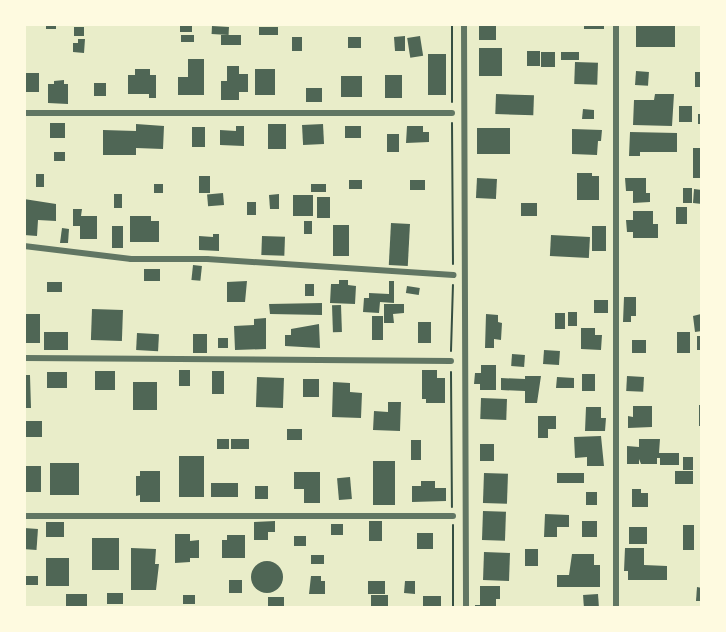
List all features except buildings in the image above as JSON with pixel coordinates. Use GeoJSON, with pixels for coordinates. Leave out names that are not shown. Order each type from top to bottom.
{"type":"FeatureCollection","features":[{"type":"Feature","properties":{"kind":"street"},"geometry":{"type":"LineString","coordinates":[[465,24],[466,608]]}},
{"type":"Feature","properties":{"kind":"street"},"geometry":{"type":"LineString","coordinates":[[616,24],[616,608]]}},
{"type":"Feature","properties":{"kind":"street"},"geometry":{"type":"LineString","coordinates":[[24,113],[452,113]]}},
{"type":"Feature","properties":{"kind":"street"},"geometry":{"type":"LineString","coordinates":[[24,246],[131,259],[207,259],[453,275]]}},
{"type":"Feature","properties":{"kind":"street"},"geometry":{"type":"LineString","coordinates":[[24,358],[451,361]]}},
{"type":"Feature","properties":{"kind":"street"},"geometry":{"type":"LineString","coordinates":[[24,516],[453,516]]}},
{"type":"Feature","properties":{"kind":"path"},"geometry":{"type":"LineString","coordinates":[[453,536],[453,608]]}}]}
